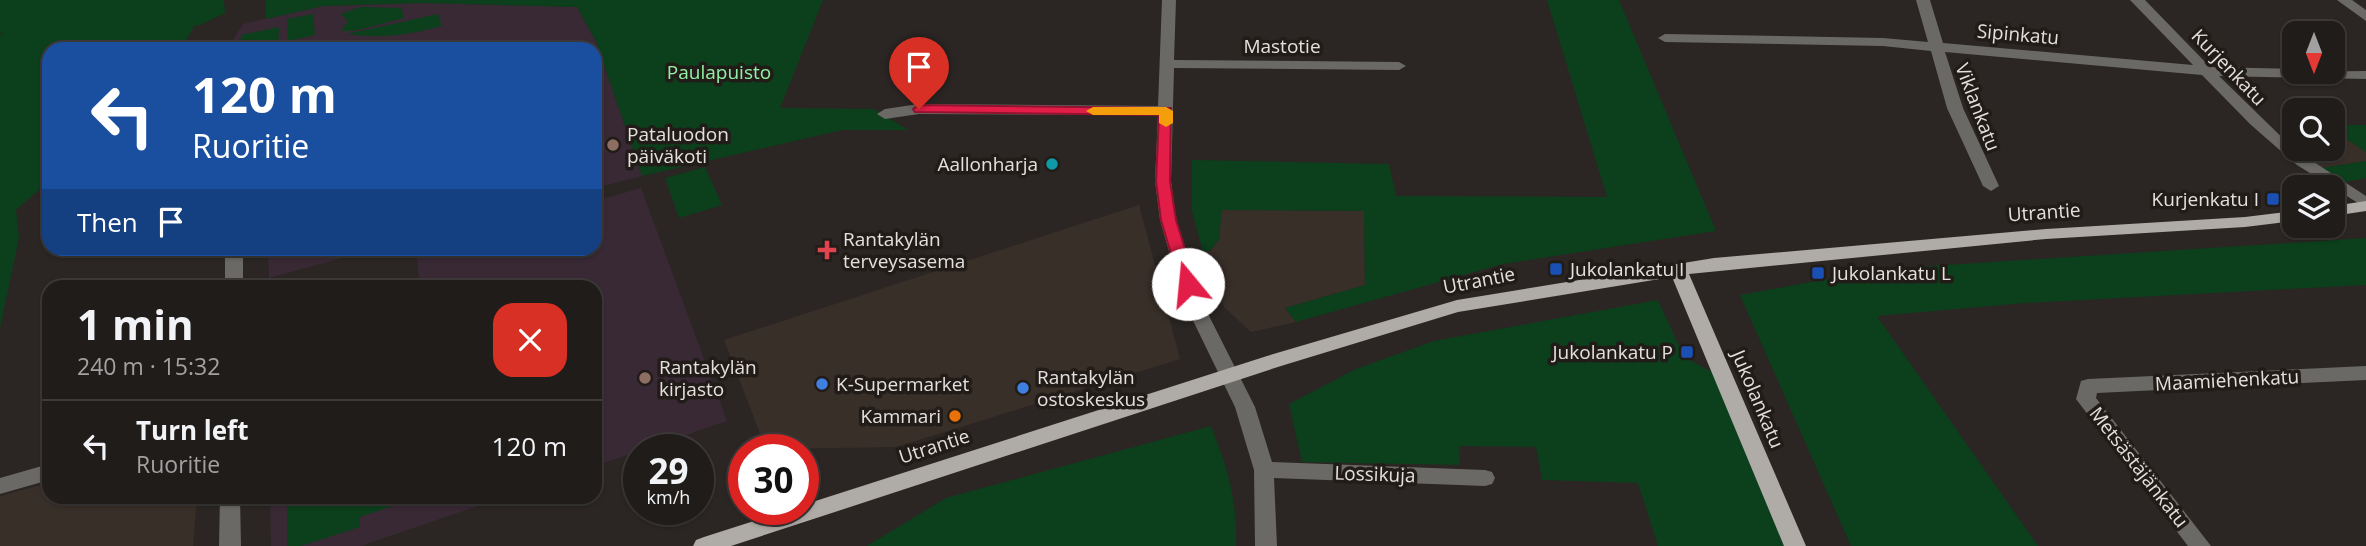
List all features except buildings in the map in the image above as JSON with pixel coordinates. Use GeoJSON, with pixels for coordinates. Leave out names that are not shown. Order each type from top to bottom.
{"type":"FeatureCollection","features":[{"type":"Feature","properties":{"kind":"main road"},"geometry":{"type":"LineString","coordinates":[[2345,209],[2366,205]]}},
{"type":"Feature","properties":{"kind":"main road","name":"Utrantie"},"geometry":{"type":"LineString","coordinates":[[704,546],[1457,306],[1678,269],[1857,250],[2282,217]]}},
{"type":"Feature","properties":{"kind":"main road","name":"Jukolankatu"},"geometry":{"type":"LineString","coordinates":[[1678,269],[1795,546]]}},
{"type":"Feature","properties":{"kind":"street"},"geometry":{"type":"LineString","coordinates":[[1169,0],[1163,181],[1168,220],[1192,300],[1245,407],[1264,470],[1266,546]]}},
{"type":"Feature","properties":{"kind":"street","name":"Viklankatu"},"geometry":{"type":"LineString","coordinates":[[1923,0],[1935,46],[1964,132],[1991,186]]}},
{"type":"Feature","properties":{"kind":"street","name":"Kurjenkatu"},"geometry":{"type":"LineString","coordinates":[[2137,0],[2255,121],[2303,162],[2366,205]]}},
{"type":"Feature","properties":{"kind":"street"},"geometry":{"type":"LineString","coordinates":[[2344,0],[2366,17]]}},
{"type":"Feature","properties":{"kind":"street","name":"Sipinkatu"},"geometry":{"type":"LineString","coordinates":[[1665,38],[1935,46],[2207,71],[2366,75]]}},
{"type":"Feature","properties":{"kind":"street","name":"Mastotie"},"geometry":{"type":"LineString","coordinates":[[1166,64],[1399,66]]}},
{"type":"Feature","properties":{"kind":"street"},"geometry":{"type":"LineString","coordinates":[[885,114],[919,109],[1166,111]]}},
{"type":"Feature","properties":{"kind":"street"},"geometry":{"type":"LineString","coordinates":[[234,256],[234,280]]}},
{"type":"Feature","properties":{"kind":"street","name":"Maamiehenkatu"},"geometry":{"type":"LineString","coordinates":[[2088,386],[2366,373]]}},
{"type":"Feature","properties":{"kind":"street","name":"Metsästäjänkatu"},"geometry":{"type":"LineString","coordinates":[[2088,386],[2086,399],[2200,546]]}},
{"type":"Feature","properties":{"kind":"street","name":"Lossikuja"},"geometry":{"type":"LineString","coordinates":[[1264,470],[1485,478]]}},
{"type":"Feature","properties":{"kind":"street"},"geometry":{"type":"LineString","coordinates":[[0,486],[42,474]]}},
{"type":"Feature","properties":{"kind":"street"},"geometry":{"type":"LineString","coordinates":[[230,504],[230,546]]}},
{"type":"Feature","properties":{"kind":"shaded area"},"geometry":{"type":"Polygon","coordinates":[[[424,3],[577,7],[596,42],[231,42],[243,24],[323,6],[424,3]]]}},
{"type":"Feature","properties":{"kind":"shaded area"},"geometry":{"type":"Polygon","coordinates":[[[602,59],[642,176],[602,186],[602,59]]]}},
{"type":"Feature","properties":{"kind":"shaded area"},"geometry":{"type":"Polygon","coordinates":[[[2345,138],[2366,152],[2366,161],[2315,169],[2305,161],[2345,161],[2345,138]]]}},
{"type":"Feature","properties":{"kind":"shaded area"},"geometry":{"type":"Polygon","coordinates":[[[641,188],[727,421],[689,434],[623,434],[623,456],[602,464],[602,280],[419,280],[417,256],[602,256],[602,199],[641,188]]]}},
{"type":"Feature","properties":{"kind":"shaded area"},"geometry":{"type":"Polygon","coordinates":[[[1139,205],[1180,359],[896,447],[819,448],[819,434],[760,434],[724,340],[1139,205]]]}},
{"type":"Feature","properties":{"kind":"shaded area"},"geometry":{"type":"Polygon","coordinates":[[[1221,210],[1364,211],[1365,285],[1285,308],[1296,322],[1251,332],[1224,307],[1203,252],[1211,250],[1219,239],[1221,210]]]}},
{"type":"Feature","properties":{"kind":"shaded area"},"geometry":{"type":"Polygon","coordinates":[[[268,256],[349,256],[269,278],[268,256]]]}},
{"type":"Feature","properties":{"kind":"shaded area"},"geometry":{"type":"Polygon","coordinates":[[[42,485],[42,504],[196,504],[193,546],[0,546],[0,496],[42,485]]]}},
{"type":"Feature","properties":{"kind":"shaded area"},"geometry":{"type":"Polygon","coordinates":[[[270,504],[484,504],[361,546],[271,546],[270,504]]]}},
{"type":"Feature","properties":{"kind":"green space"},"geometry":{"type":"Polygon","coordinates":[[[0,0],[224,0],[225,13],[195,25],[185,42],[42,42],[42,187],[16,210],[19,238],[0,328],[0,36],[4,33],[0,34],[0,0]]]}},
{"type":"Feature","properties":{"kind":"green space","name":"Paulapuisto"},"geometry":{"type":"Polygon","coordinates":[[[266,0],[823,0],[780,108],[874,109],[908,130],[842,130],[642,176],[602,59],[602,42],[596,42],[577,7],[424,3],[323,6],[266,19],[266,0]]]}},
{"type":"Feature","properties":{"kind":"green space"},"geometry":{"type":"Polygon","coordinates":[[[1547,0],[1619,0],[1716,231],[1503,264],[1296,322],[1285,308],[1365,285],[1364,211],[1222,210],[1219,239],[1211,250],[1203,252],[1192,211],[1192,160],[1389,164],[1396,196],[1607,197],[1547,0]]]}},
{"type":"Feature","properties":{"kind":"green space"},"geometry":{"type":"Polygon","coordinates":[[[360,7],[401,8],[404,18],[354,31],[341,31],[348,21],[341,14],[360,7]]]}},
{"type":"Feature","properties":{"kind":"green space"},"geometry":{"type":"Polygon","coordinates":[[[313,14],[315,35],[288,41],[287,19],[313,14]]]}},
{"type":"Feature","properties":{"kind":"green space"},"geometry":{"type":"Polygon","coordinates":[[[438,14],[442,26],[417,32],[384,36],[347,34],[438,14]]]}},
{"type":"Feature","properties":{"kind":"green space"},"geometry":{"type":"Polygon","coordinates":[[[279,27],[278,42],[240,42],[241,35],[279,27]]]}},
{"type":"Feature","properties":{"kind":"green space"},"geometry":{"type":"Polygon","coordinates":[[[2345,125],[2366,125],[2366,152],[2345,138],[2345,125]]]}},
{"type":"Feature","properties":{"kind":"green space"},"geometry":{"type":"Polygon","coordinates":[[[2366,161],[2366,178],[2345,182],[2345,175],[2323,175],[2315,169],[2366,161]]]}},
{"type":"Feature","properties":{"kind":"green space"},"geometry":{"type":"Polygon","coordinates":[[[705,167],[722,205],[679,218],[665,178],[705,167]]]}},
{"type":"Feature","properties":{"kind":"green space"},"geometry":{"type":"Polygon","coordinates":[[[2366,238],[2366,285],[2025,303],[1877,316],[2038,546],[1851,546],[1740,295],[1883,269],[2366,238]]]}},
{"type":"Feature","properties":{"kind":"green space"},"geometry":{"type":"Polygon","coordinates":[[[1658,300],[1684,357],[1714,373],[1786,546],[1658,546],[1638,483],[1542,480],[1536,447],[1459,446],[1460,465],[1302,462],[1289,404],[1356,369],[1434,341],[1658,300]]]}},
{"type":"Feature","properties":{"kind":"green space"},"geometry":{"type":"Polygon","coordinates":[[[1211,426],[1230,485],[1235,514],[1236,546],[867,546],[946,498],[1211,426]]]}},
{"type":"Feature","properties":{"kind":"green space"},"geometry":{"type":"Polygon","coordinates":[[[287,504],[398,504],[360,517],[360,527],[301,546],[287,546],[287,504]]]}},
{"type":"Feature","properties":{"kind":"slow traffic"},"geometry":{"type":"LineString","coordinates":[[1093,111],[1166,111],[1166,123]]}},
{"type":"Feature","properties":{"kind":"place","name":"Pataluodon päiväkoti"},"geometry":{"type":"Point","coordinates":[613,145]}},
{"type":"Feature","properties":{"kind":"place","name":"Aallonharja"},"geometry":{"type":"Point","coordinates":[1052,164]}},
{"type":"Feature","properties":{"kind":"place","name":"Kurjenkatu I"},"geometry":{"type":"Point","coordinates":[2273,199]}},
{"type":"Feature","properties":{"kind":"place","name":"Rantakylän terveysasema"},"geometry":{"type":"Point","coordinates":[827,250]}},
{"type":"Feature","properties":{"kind":"place","name":"Jukolankatu I"},"geometry":{"type":"Point","coordinates":[1556,269]}},
{"type":"Feature","properties":{"kind":"place","name":"Jukolankatu L"},"geometry":{"type":"Point","coordinates":[1818,273]}},
{"type":"Feature","properties":{"kind":"place","name":"Jukolankatu P"},"geometry":{"type":"Point","coordinates":[1687,352]}},
{"type":"Feature","properties":{"kind":"place","name":"Rantakylän kirjasto"},"geometry":{"type":"Point","coordinates":[645,378]}},
{"type":"Feature","properties":{"kind":"place","name":"K-Supermarket"},"geometry":{"type":"Point","coordinates":[822,384]}},
{"type":"Feature","properties":{"kind":"place","name":"Rantakylän ostoskeskus"},"geometry":{"type":"Point","coordinates":[1023,388]}},
{"type":"Feature","properties":{"kind":"place","name":"Kammari"},"geometry":{"type":"Point","coordinates":[955,416]}},
{"type":"Feature","properties":{"kind":"route"},"geometry":{"type":"LineString","coordinates":[[919,109],[1166,111],[1163,181],[1168,220],[1188,284]]}}]}
